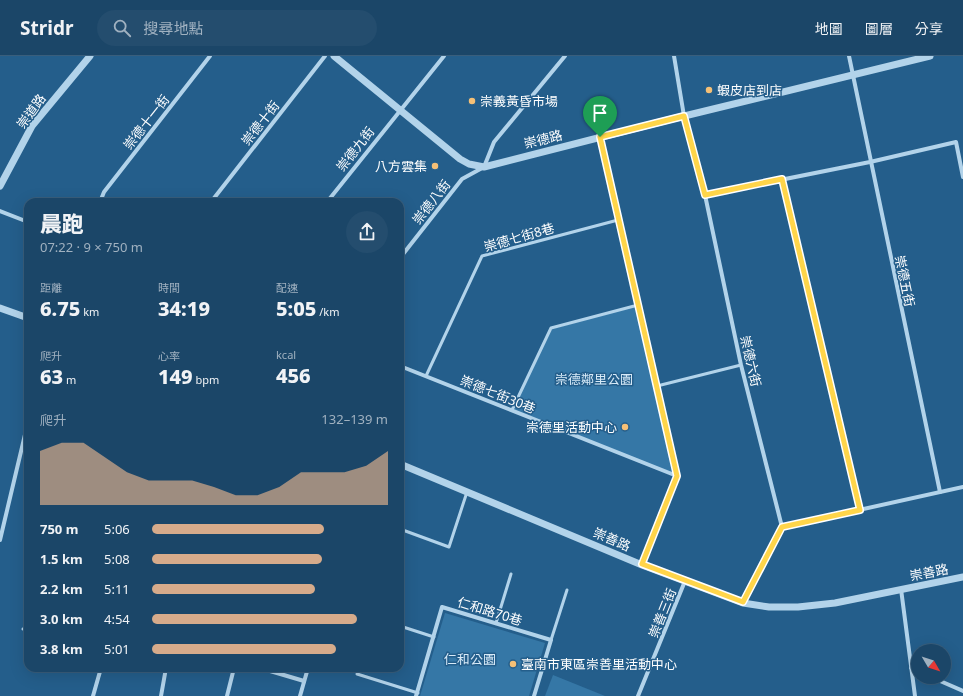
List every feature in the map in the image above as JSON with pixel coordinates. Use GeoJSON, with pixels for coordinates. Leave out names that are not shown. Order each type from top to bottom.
{"type":"FeatureCollection","features":[{"type":"Feature","properties":{"kind":"street","name":"崇道路"},"geometry":{"type":"LineString","coordinates":[[0,186],[32,126],[90,56]]}},
{"type":"Feature","properties":{"kind":"street","name":"崇德十一街"},"geometry":{"type":"LineString","coordinates":[[102,198],[104,192],[210,56]]}},
{"type":"Feature","properties":{"kind":"street","name":"崇德十街"},"geometry":{"type":"LineString","coordinates":[[214,198],[325,56]]}},
{"type":"Feature","properties":{"kind":"street","name":"崇德路"},"geometry":{"type":"LineString","coordinates":[[334,56],[460,159],[469,164],[484,167],[930,56]]}},
{"type":"Feature","properties":{"kind":"street","name":"崇德九街"},"geometry":{"type":"LineString","coordinates":[[330,198],[444,56]]}},
{"type":"Feature","properties":{"kind":"street"},"geometry":{"type":"LineString","coordinates":[[484,167],[494,142],[565,56]]}},
{"type":"Feature","properties":{"kind":"street","name":"崇德六街"},"geometry":{"type":"LineString","coordinates":[[674,56],[684,116],[705,195],[741,366],[782,527]]}},
{"type":"Feature","properties":{"kind":"street","name":"崇德五街"},"geometry":{"type":"LineString","coordinates":[[849,56],[940,492]]}},
{"type":"Feature","properties":{"kind":"street"},"geometry":{"type":"LineString","coordinates":[[600,137],[677,476],[642,564]]}},
{"type":"Feature","properties":{"kind":"street"},"geometry":{"type":"LineString","coordinates":[[705,195],[870,162],[956,142],[963,177]]}},
{"type":"Feature","properties":{"kind":"street","name":"崇德八街"},"geometry":{"type":"LineString","coordinates":[[404,253],[462,179],[484,167]]}},
{"type":"Feature","properties":{"kind":"street"},"geometry":{"type":"LineString","coordinates":[[782,179],[860,510]]}},
{"type":"Feature","properties":{"kind":"street"},"geometry":{"type":"LineString","coordinates":[[0,211],[24,220]]}},
{"type":"Feature","properties":{"kind":"street"},"geometry":{"type":"LineString","coordinates":[[0,308],[24,317]]}},
{"type":"Feature","properties":{"kind":"street","name":"崇德七街30巷"},"geometry":{"type":"LineString","coordinates":[[404,368],[677,476]]}},
{"type":"Feature","properties":{"kind":"street"},"geometry":{"type":"LineString","coordinates":[[0,540],[24,439]]}},
{"type":"Feature","properties":{"kind":"street","name":"崇善路"},"geometry":{"type":"LineString","coordinates":[[404,466],[642,564],[743,602],[769,607],[798,607],[835,603],[963,577]]}},
{"type":"Feature","properties":{"kind":"street"},"geometry":{"type":"LineString","coordinates":[[743,602],[782,527],[963,487]]}},
{"type":"Feature","properties":{"kind":"street","name":"崇善三街"},"geometry":{"type":"LineString","coordinates":[[638,696],[685,581]]}},
{"type":"Feature","properties":{"kind":"street"},"geometry":{"type":"LineString","coordinates":[[901,589],[911,668]]}},
{"type":"Feature","properties":{"kind":"street","name":"仁和路70巷"},"geometry":{"type":"LineString","coordinates":[[417,694],[442,607],[551,640]]}},
{"type":"Feature","properties":{"kind":"street"},"geometry":{"type":"LineString","coordinates":[[534,696],[551,640]]}},
{"type":"Feature","properties":{"kind":"street"},"geometry":{"type":"LineString","coordinates":[[93,696],[100,672]]}},
{"type":"Feature","properties":{"kind":"street"},"geometry":{"type":"LineString","coordinates":[[161,696],[165,672]]}},
{"type":"Feature","properties":{"kind":"street"},"geometry":{"type":"LineString","coordinates":[[227,696],[233,672]]}},
{"type":"Feature","properties":{"kind":"street"},"geometry":{"type":"LineString","coordinates":[[274,672],[304,681]]}},
{"type":"Feature","properties":{"kind":"street"},"geometry":{"type":"LineString","coordinates":[[300,696],[307,672]]}},
{"type":"Feature","properties":{"kind":"street"},"geometry":{"type":"LineString","coordinates":[[913,684],[915,696]]}},
{"type":"Feature","properties":{"kind":"street"},"geometry":{"type":"LineString","coordinates":[[947,684],[963,691]]}},
{"type":"Feature","properties":{"kind":"lane","name":"崇德七街8巷"},"geometry":{"type":"LineString","coordinates":[[426,376],[482,256],[618,220]]}},
{"type":"Feature","properties":{"kind":"lane"},"geometry":{"type":"LineString","coordinates":[[512,410],[551,328],[638,305]]}},
{"type":"Feature","properties":{"kind":"lane"},"geometry":{"type":"LineString","coordinates":[[657,386],[741,366]]}},
{"type":"Feature","properties":{"kind":"lane"},"geometry":{"type":"LineString","coordinates":[[404,530],[449,547],[467,492]]}},
{"type":"Feature","properties":{"kind":"lane"},"geometry":{"type":"LineString","coordinates":[[496,623],[511,574]]}},
{"type":"Feature","properties":{"kind":"lane"},"geometry":{"type":"LineString","coordinates":[[551,640],[567,590]]}},
{"type":"Feature","properties":{"kind":"lane"},"geometry":{"type":"LineString","coordinates":[[404,627],[434,637]]}},
{"type":"Feature","properties":{"kind":"lane"},"geometry":{"type":"LineString","coordinates":[[356,674],[417,694]]}},
{"type":"Feature","properties":{"kind":"green space","name":"崇德鄰里公園"},"geometry":{"type":"Polygon","coordinates":[[[637,306],[674,472],[669,472],[512,410],[552,329],[637,306]]]}},
{"type":"Feature","properties":{"kind":"green space","name":"仁和公園"},"geometry":{"type":"Polygon","coordinates":[[[445,613],[545,643],[529,696],[420,696],[445,613]]]}},
{"type":"Feature","properties":{"kind":"green space"},"geometry":{"type":"Polygon","coordinates":[[[553,675],[605,696],[545,696],[553,675]]]}},
{"type":"Feature","properties":{"kind":"place","name":"蝦皮店到店"},"geometry":{"type":"Point","coordinates":[709,90]}},
{"type":"Feature","properties":{"kind":"place","name":"崇義黃昏市場"},"geometry":{"type":"Point","coordinates":[472,101]}},
{"type":"Feature","properties":{"kind":"place","name":"八方雲集"},"geometry":{"type":"Point","coordinates":[435,166]}},
{"type":"Feature","properties":{"kind":"place","name":"崇德里活動中心"},"geometry":{"type":"Point","coordinates":[625,427]}},
{"type":"Feature","properties":{"kind":"place","name":"臺南市東區崇善里活動中心"},"geometry":{"type":"Point","coordinates":[513,664]}},
{"type":"Feature","properties":{"kind":"route"},"geometry":{"type":"LineString","coordinates":[[684,116],[705,195],[782,179],[860,510],[782,527],[743,602],[642,564],[677,476],[600,137],[684,116]]}}]}
